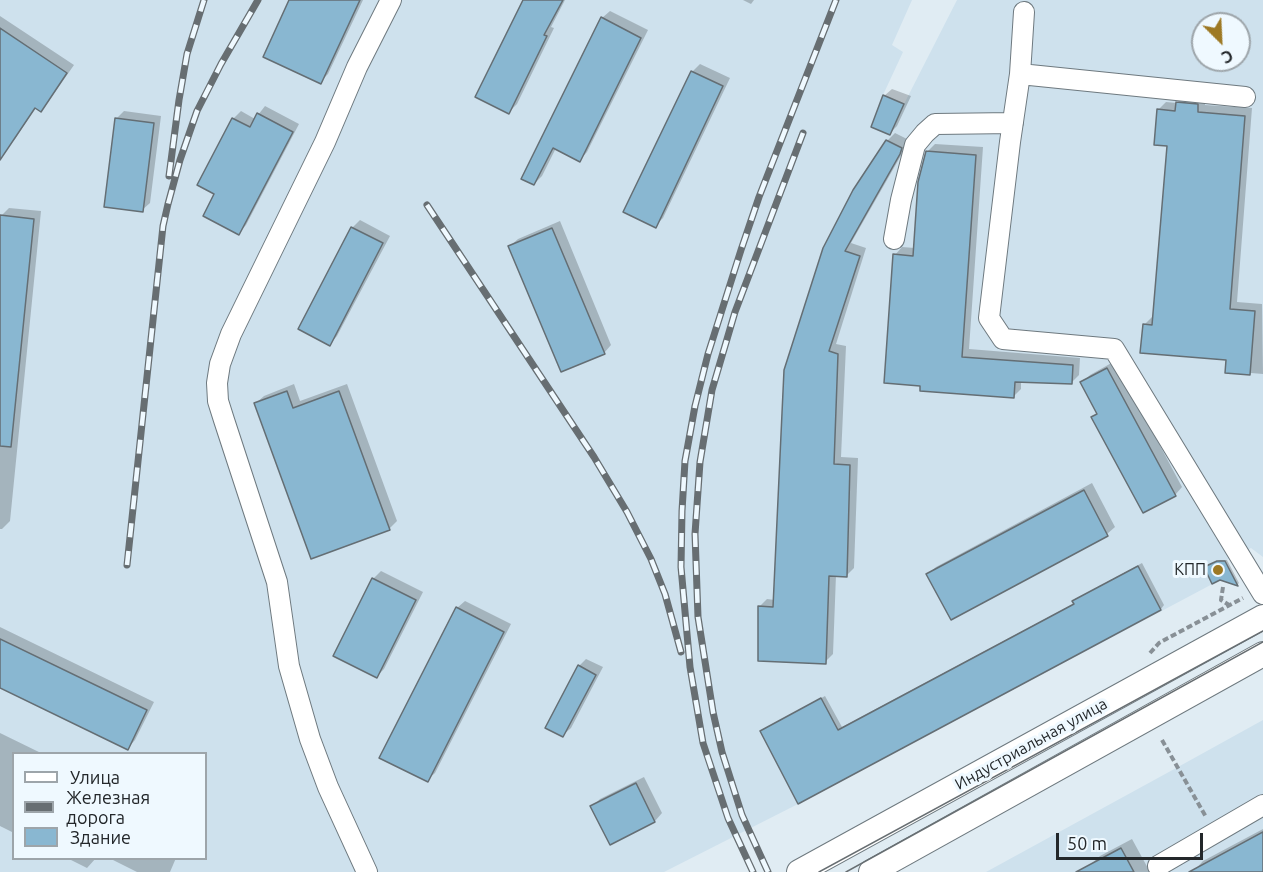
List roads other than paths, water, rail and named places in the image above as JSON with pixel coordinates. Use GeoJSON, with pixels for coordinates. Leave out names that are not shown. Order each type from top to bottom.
{"type":"FeatureCollection","features":[{"type":"Feature","properties":{"kind":"main road","name":"Индустриальная улица"},"geometry":{"type":"LineString","coordinates":[[799,872],[1263,616]]}},
{"type":"Feature","properties":{"kind":"main road","name":"Индустриальная улица"},"geometry":{"type":"LineString","coordinates":[[871,872],[1263,654]]}},
{"type":"Feature","properties":{"kind":"lane"},"geometry":{"type":"LineString","coordinates":[[367,872],[328,787],[310,739],[290,666],[278,582],[218,401],[217,383],[220,364],[236,324],[391,0]]}},
{"type":"Feature","properties":{"kind":"lane"},"geometry":{"type":"LineString","coordinates":[[1024,12],[1020,74],[989,318],[1003,339],[1114,349],[1263,594]]}},
{"type":"Feature","properties":{"kind":"lane"},"geometry":{"type":"LineString","coordinates":[[1020,74],[1245,97]]}},
{"type":"Feature","properties":{"kind":"lane"},"geometry":{"type":"LineString","coordinates":[[894,239],[915,146],[925,133],[935,124],[1013,123]]}},
{"type":"Feature","properties":{"kind":"lane"},"geometry":{"type":"LineString","coordinates":[[1158,866],[1263,805]]}},
{"type":"Feature","properties":{"kind":"tram line"},"geometry":{"type":"LineString","coordinates":[[819,872],[1263,631]]}},
{"type":"Feature","properties":{"kind":"tram line"},"geometry":{"type":"LineString","coordinates":[[846,872],[1263,642]]}},
{"type":"Feature","properties":{"kind":"railway"},"geometry":{"type":"LineString","coordinates":[[169,176],[187,54],[204,0]]}},
{"type":"Feature","properties":{"kind":"railway"},"geometry":{"type":"LineString","coordinates":[[127,565],[163,226],[168,204],[197,111],[258,0]]}},
{"type":"Feature","properties":{"kind":"railway"},"geometry":{"type":"LineString","coordinates":[[753,872],[728,818],[703,743],[690,667],[681,567],[685,461],[708,354],[741,250],[759,197],[836,0]]}},
{"type":"Feature","properties":{"kind":"railway"},"geometry":{"type":"LineString","coordinates":[[768,872],[742,815],[722,752],[713,712],[698,617],[695,534],[700,462],[712,390],[735,312],[803,133]]}},
{"type":"Feature","properties":{"kind":"railway"},"geometry":{"type":"LineString","coordinates":[[427,205],[594,457],[627,512],[651,559],[665,594],[681,652]]}},
{"type":"Feature","properties":{"kind":"place","name":"КПП"},"geometry":{"type":"Point","coordinates":[1218,570]}}]}
